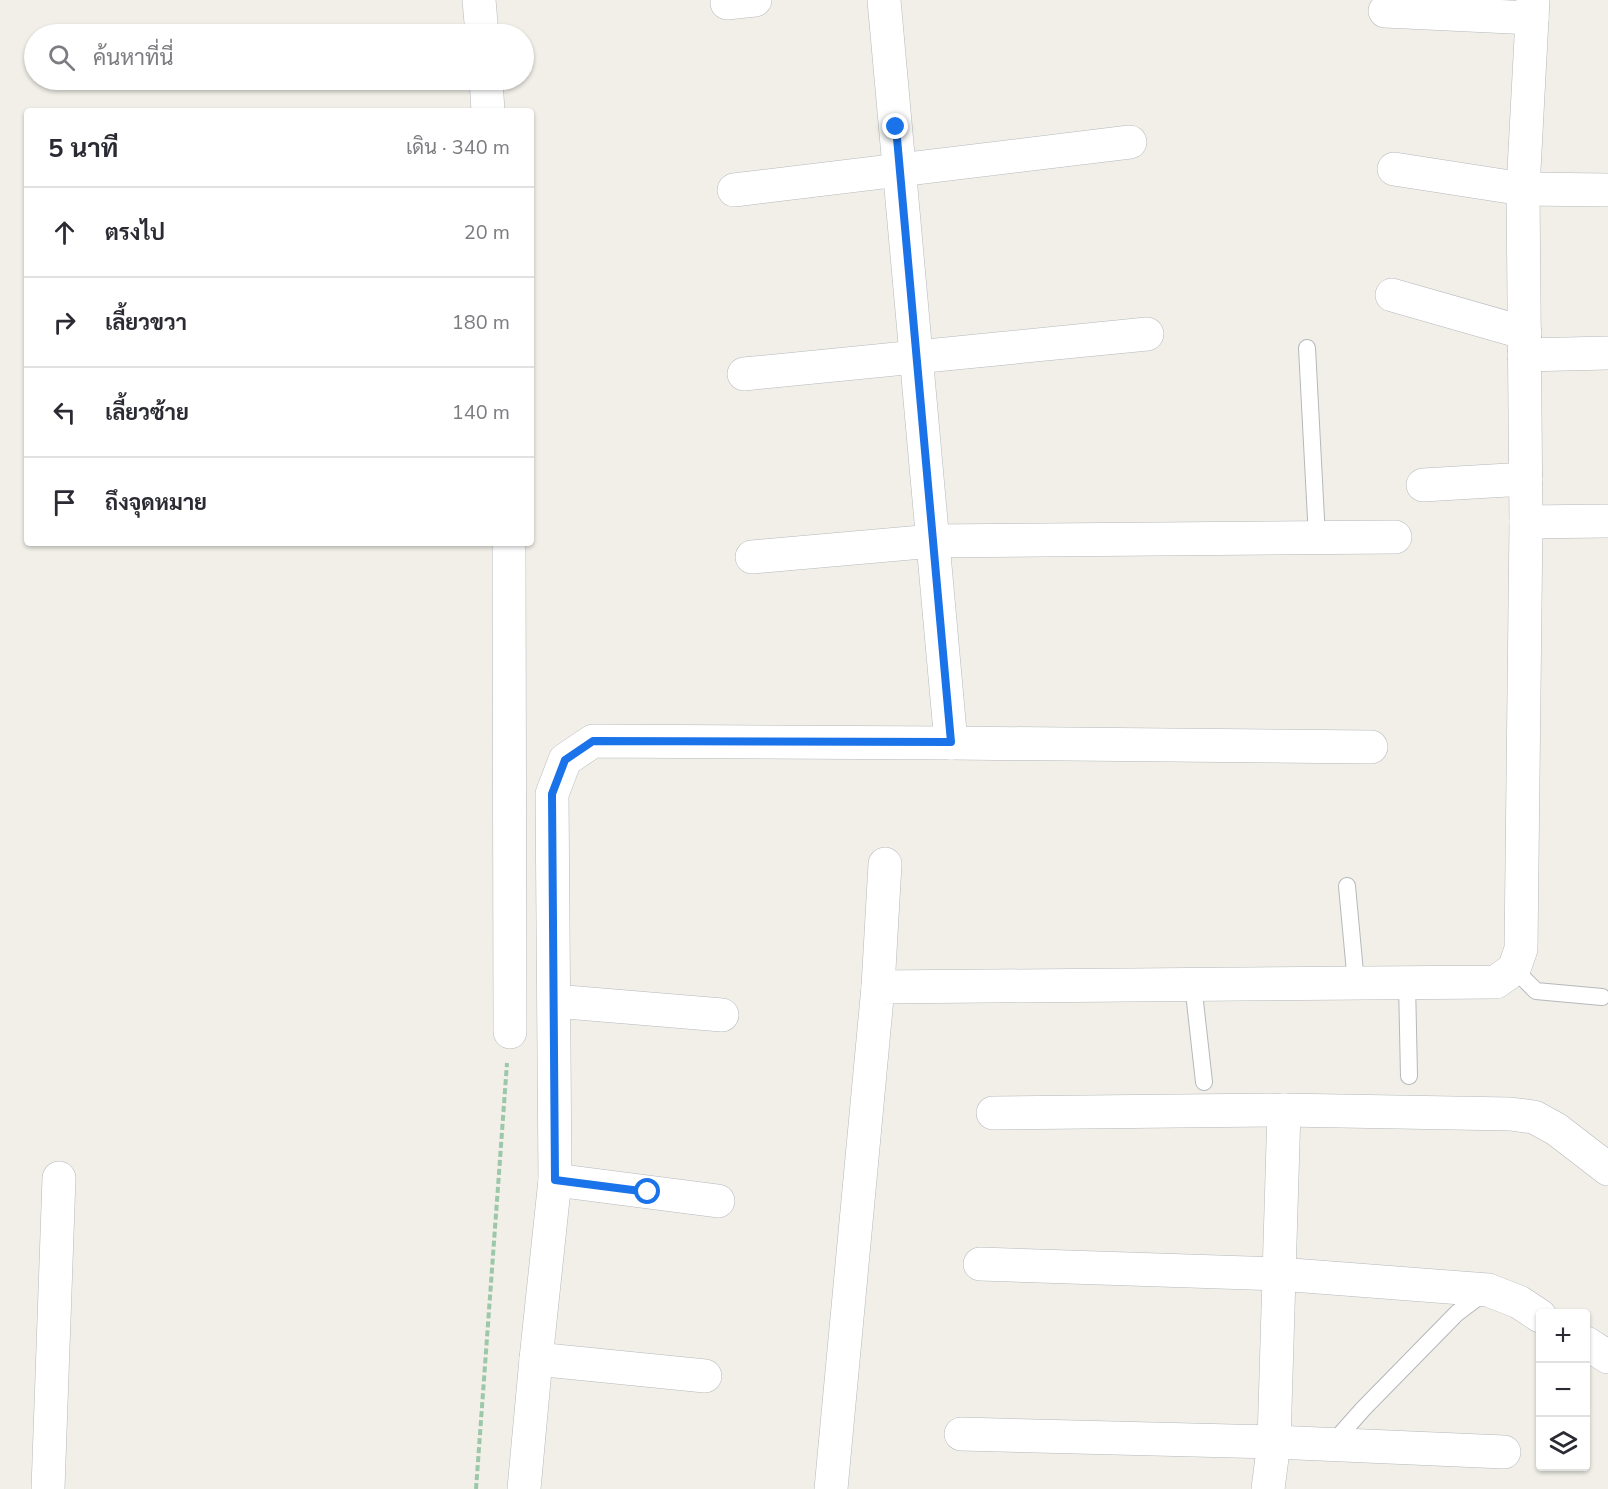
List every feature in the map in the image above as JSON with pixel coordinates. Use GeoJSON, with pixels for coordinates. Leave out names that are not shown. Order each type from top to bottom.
{"type":"FeatureCollection","features":[{"type":"Feature","properties":{"kind":"street"},"geometry":{"type":"LineString","coordinates":[[479,0],[481,24]]}},
{"type":"Feature","properties":{"kind":"street"},"geometry":{"type":"LineString","coordinates":[[884,0],[951,742]]}},
{"type":"Feature","properties":{"kind":"street"},"geometry":{"type":"LineString","coordinates":[[878,987],[1496,982],[1514,969],[1521,949],[1526,522],[1523,189],[1532,9],[1385,10]]}},
{"type":"Feature","properties":{"kind":"street"},"geometry":{"type":"LineString","coordinates":[[487,90],[488,108]]}},
{"type":"Feature","properties":{"kind":"street"},"geometry":{"type":"LineString","coordinates":[[734,190],[1130,142]]}},
{"type":"Feature","properties":{"kind":"street"},"geometry":{"type":"LineString","coordinates":[[1394,169],[1523,189],[1608,190]]}},
{"type":"Feature","properties":{"kind":"street"},"geometry":{"type":"LineString","coordinates":[[1392,295],[1525,344],[1608,353]]}},
{"type":"Feature","properties":{"kind":"street"},"geometry":{"type":"LineString","coordinates":[[744,374],[916,355],[1147,334]]}},
{"type":"Feature","properties":{"kind":"street"},"geometry":{"type":"LineString","coordinates":[[1423,485],[1526,478]]}},
{"type":"Feature","properties":{"kind":"street"},"geometry":{"type":"LineString","coordinates":[[1526,522],[1608,521]]}},
{"type":"Feature","properties":{"kind":"street"},"geometry":{"type":"LineString","coordinates":[[752,557],[933,541],[1395,537]]}},
{"type":"Feature","properties":{"kind":"street"},"geometry":{"type":"LineString","coordinates":[[509,546],[510,1032]]}},
{"type":"Feature","properties":{"kind":"street"},"geometry":{"type":"LineString","coordinates":[[524,1489],[555,1180],[552,794],[565,760],[593,741],[1371,747]]}},
{"type":"Feature","properties":{"kind":"street"},"geometry":{"type":"LineString","coordinates":[[831,1489],[878,987],[885,864]]}},
{"type":"Feature","properties":{"kind":"street"},"geometry":{"type":"LineString","coordinates":[[554,1001],[722,1015]]}},
{"type":"Feature","properties":{"kind":"street"},"geometry":{"type":"LineString","coordinates":[[993,1113],[1284,1110],[1509,1114],[1534,1117],[1556,1129],[1608,1169]]}},
{"type":"Feature","properties":{"kind":"street"},"geometry":{"type":"LineString","coordinates":[[1268,1489],[1274,1442],[1284,1110]]}},
{"type":"Feature","properties":{"kind":"street"},"geometry":{"type":"LineString","coordinates":[[48,1489],[58,1178]]}},
{"type":"Feature","properties":{"kind":"street"},"geometry":{"type":"LineString","coordinates":[[555,1180],[718,1201]]}},
{"type":"Feature","properties":{"kind":"street"},"geometry":{"type":"LineString","coordinates":[[980,1264],[1279,1274],[1488,1290],[1519,1302],[1536,1313]]}},
{"type":"Feature","properties":{"kind":"street"},"geometry":{"type":"LineString","coordinates":[[1590,1346],[1608,1357]]}},
{"type":"Feature","properties":{"kind":"street"},"geometry":{"type":"LineString","coordinates":[[536,1359],[705,1376]]}},
{"type":"Feature","properties":{"kind":"street"},"geometry":{"type":"LineString","coordinates":[[961,1434],[1274,1442],[1504,1452]]}},
{"type":"Feature","properties":{"kind":"lane"},"geometry":{"type":"LineString","coordinates":[[1307,348],[1317,538]]}},
{"type":"Feature","properties":{"kind":"lane"},"geometry":{"type":"LineString","coordinates":[[1347,885],[1356,983]]}},
{"type":"Feature","properties":{"kind":"lane"},"geometry":{"type":"LineString","coordinates":[[1514,969],[1536,991],[1602,997]]}},
{"type":"Feature","properties":{"kind":"lane"},"geometry":{"type":"LineString","coordinates":[[1407,982],[1409,1076]]}},
{"type":"Feature","properties":{"kind":"lane"},"geometry":{"type":"LineString","coordinates":[[1194,984],[1204,1082]]}},
{"type":"Feature","properties":{"kind":"lane"},"geometry":{"type":"LineString","coordinates":[[1332,1444],[1363,1409],[1457,1314],[1488,1290]]}},
{"type":"Feature","properties":{"kind":"path"},"geometry":{"type":"LineString","coordinates":[[476,1489],[510,1032]]}},
{"type":"Feature","properties":{"kind":"route"},"geometry":{"type":"LineString","coordinates":[[648,1192],[555,1180],[552,794],[565,760],[593,741],[951,742],[896,127]]}}]}
